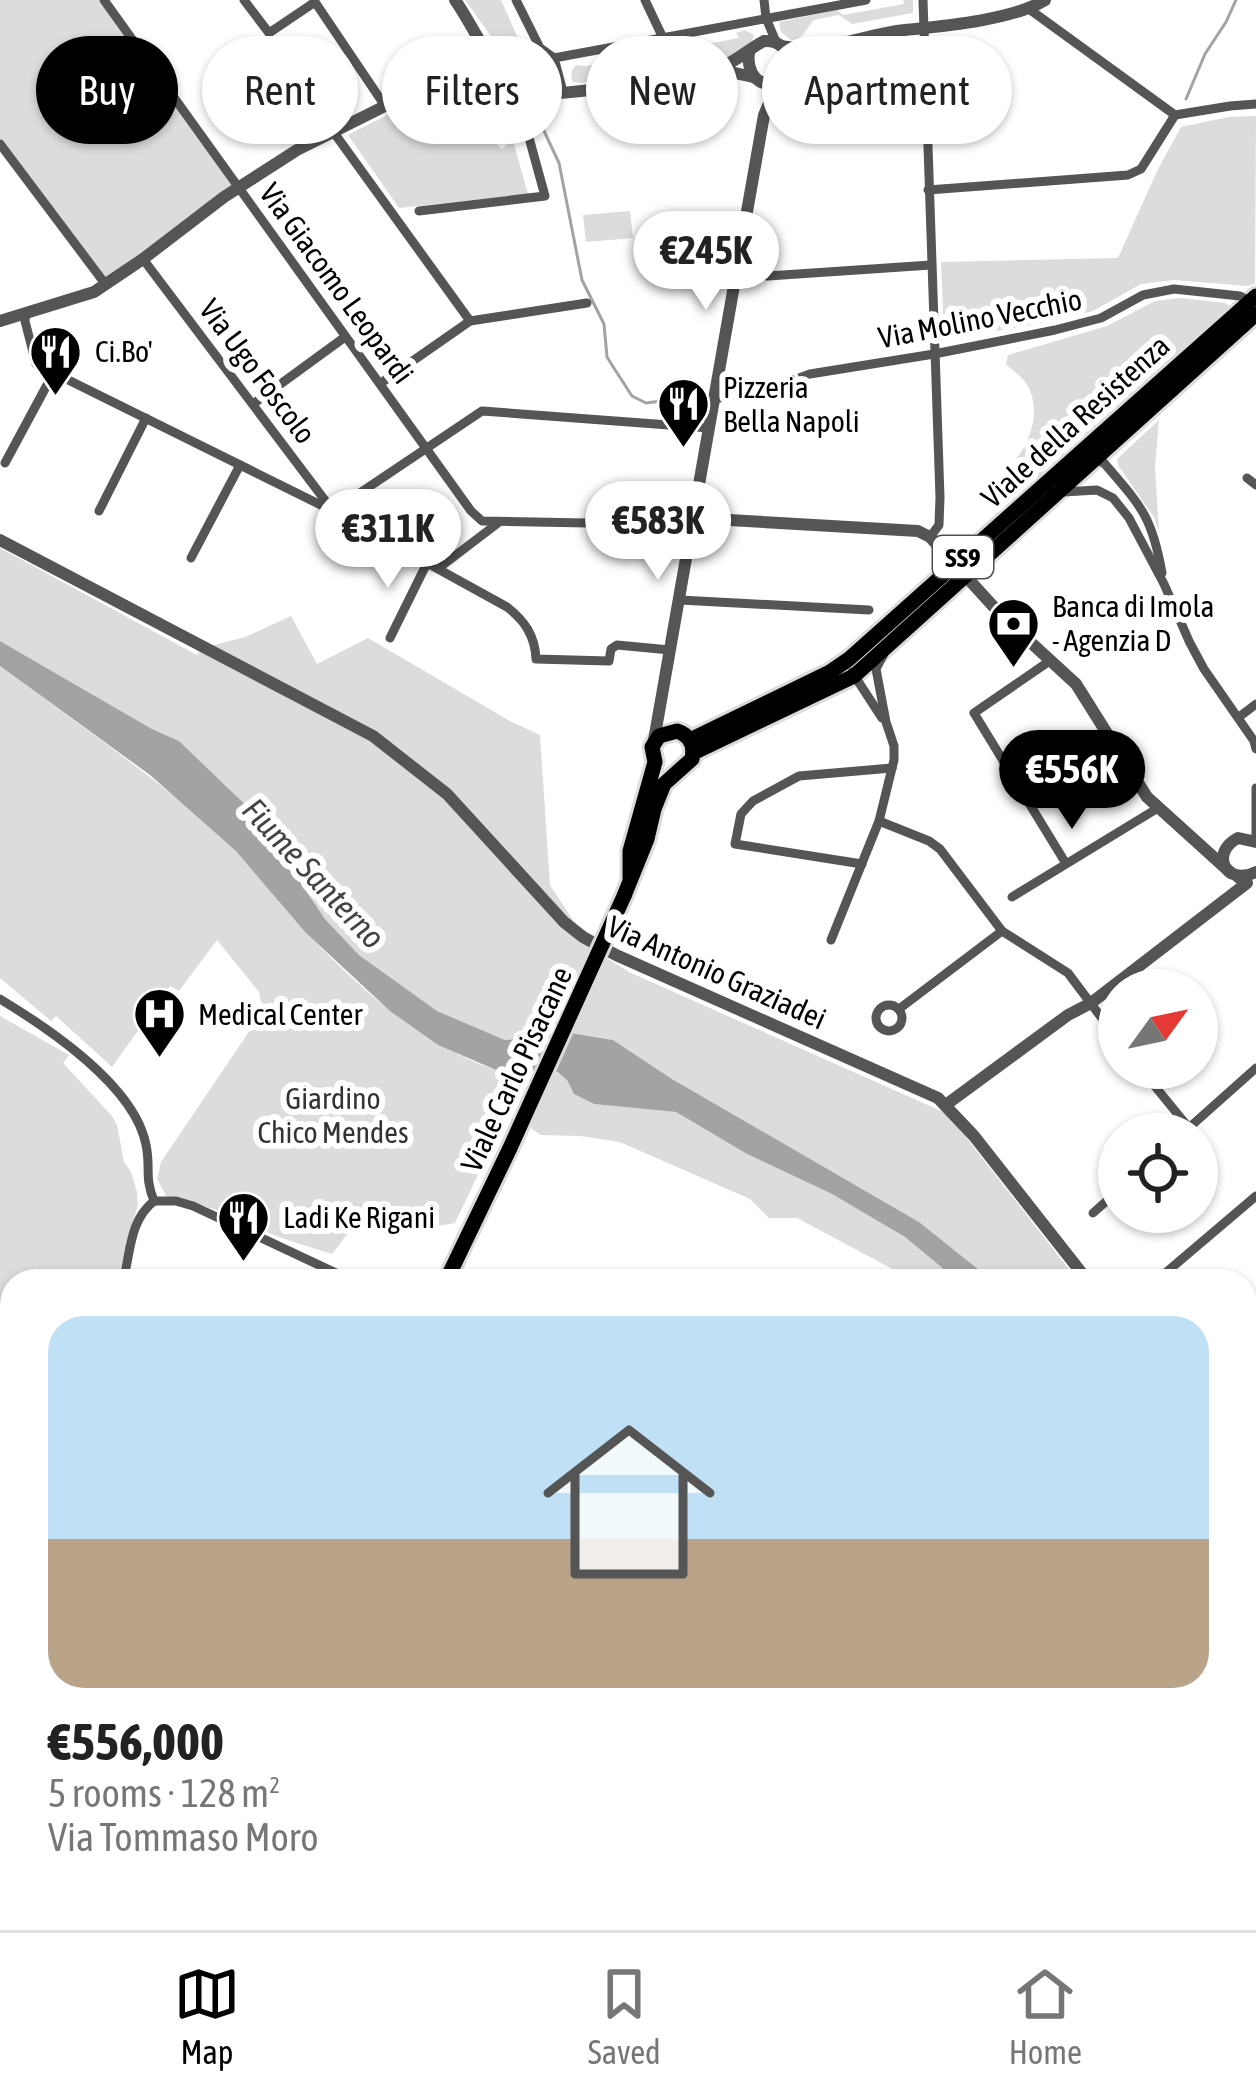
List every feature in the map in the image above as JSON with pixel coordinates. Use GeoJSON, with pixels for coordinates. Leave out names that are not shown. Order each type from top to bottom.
{"type":"FeatureCollection","features":[{"type":"Feature","properties":{"kind":"main road","name":"Viale della Resistenza"},"geometry":{"type":"LineString","coordinates":[[855,668],[961,568],[1112,444],[1254,304]]}},
{"type":"Feature","properties":{"kind":"main road","name":"Viale della Resistenza"},"geometry":{"type":"LineString","coordinates":[[686,748],[855,668],[891,643],[961,568],[1092,459],[1254,304]]}},
{"type":"Feature","properties":{"kind":"main road"},"geometry":{"type":"LineString","coordinates":[[664,732],[686,748],[671,772],[654,754],[664,732]]}},
{"type":"Feature","properties":{"kind":"main road","name":"Viale Carlo Pisacane"},"geometry":{"type":"LineString","coordinates":[[452,1269],[625,896],[664,784],[686,748]]}},
{"type":"Feature","properties":{"kind":"main road","name":"Viale Carlo Pisacane"},"geometry":{"type":"LineString","coordinates":[[630,878],[630,851],[654,754]]}},
{"type":"Feature","properties":{"kind":"main road"},"geometry":{"type":"LineString","coordinates":[[642,809],[639,832],[647,839]]}},
{"type":"Feature","properties":{"kind":"street","name":"Via Giacomo Leopardi"},"geometry":{"type":"LineString","coordinates":[[104,0],[472,511],[482,521],[498,523]]}},
{"type":"Feature","properties":{"kind":"street"},"geometry":{"type":"LineString","coordinates":[[244,0],[269,33],[315,2],[382,102]]}},
{"type":"Feature","properties":{"kind":"street"},"geometry":{"type":"LineString","coordinates":[[455,0],[478,36]]}},
{"type":"Feature","properties":{"kind":"street"},"geometry":{"type":"LineString","coordinates":[[516,0],[534,36]]}},
{"type":"Feature","properties":{"kind":"street"},"geometry":{"type":"LineString","coordinates":[[645,0],[662,36]]}},
{"type":"Feature","properties":{"kind":"street"},"geometry":{"type":"LineString","coordinates":[[756,79],[747,65],[764,0]]}},
{"type":"Feature","properties":{"kind":"street"},"geometry":{"type":"LineString","coordinates":[[673,36],[866,0]]}},
{"type":"Feature","properties":{"kind":"street"},"geometry":{"type":"LineString","coordinates":[[923,0],[940,497],[939,525],[931,537]]}},
{"type":"Feature","properties":{"kind":"street"},"geometry":{"type":"LineString","coordinates":[[870,36],[1029,9],[1045,0]]}},
{"type":"Feature","properties":{"kind":"street"},"geometry":{"type":"LineString","coordinates":[[1029,9],[1175,115],[1256,104]]}},
{"type":"Feature","properties":{"kind":"street"},"geometry":{"type":"LineString","coordinates":[[760,19],[772,36]]}},
{"type":"Feature","properties":{"kind":"street"},"geometry":{"type":"LineString","coordinates":[[738,57],[762,47]]}},
{"type":"Feature","properties":{"kind":"street"},"geometry":{"type":"LineString","coordinates":[[738,74],[762,80]]}},
{"type":"Feature","properties":{"kind":"street","name":"Viale Carlo Pisacane"},"geometry":{"type":"LineString","coordinates":[[756,79],[762,107]]}},
{"type":"Feature","properties":{"kind":"street"},"geometry":{"type":"LineString","coordinates":[[562,88],[563,92],[586,89]]}},
{"type":"Feature","properties":{"kind":"street"},"geometry":{"type":"LineString","coordinates":[[928,190],[1128,176],[1141,170],[1175,115]]}},
{"type":"Feature","properties":{"kind":"street","name":"Viale Carlo Pisacane"},"geometry":{"type":"LineString","coordinates":[[654,754],[762,128]]}},
{"type":"Feature","properties":{"kind":"street"},"geometry":{"type":"LineString","coordinates":[[0,144],[106,285]]}},
{"type":"Feature","properties":{"kind":"street"},"geometry":{"type":"LineString","coordinates":[[0,321],[94,292],[238,188],[309,144]]}},
{"type":"Feature","properties":{"kind":"street"},"geometry":{"type":"LineString","coordinates":[[342,144],[470,322]]}},
{"type":"Feature","properties":{"kind":"street"},"geometry":{"type":"LineString","coordinates":[[419,211],[544,196],[530,144]]}},
{"type":"Feature","properties":{"kind":"street","name":"Via Ugo Foscolo"},"geometry":{"type":"LineString","coordinates":[[143,259],[333,511]]}},
{"type":"Feature","properties":{"kind":"street"},"geometry":{"type":"LineString","coordinates":[[738,270],[768,276],[931,265]]}},
{"type":"Feature","properties":{"kind":"street","name":"Via Molino Vecchio"},"geometry":{"type":"LineString","coordinates":[[714,399],[772,388],[810,374],[934,354],[1101,318],[1143,295],[1174,289],[1240,296],[1254,304]]}},
{"type":"Feature","properties":{"kind":"street"},"geometry":{"type":"LineString","coordinates":[[381,383],[470,322],[587,303]]}},
{"type":"Feature","properties":{"kind":"street"},"geometry":{"type":"LineString","coordinates":[[26,312],[36,364],[439,568],[521,618],[536,647],[536,659],[609,661],[617,645],[670,650]]}},
{"type":"Feature","properties":{"kind":"street"},"geometry":{"type":"LineString","coordinates":[[253,404],[345,337]]}},
{"type":"Feature","properties":{"kind":"street"},"geometry":{"type":"LineString","coordinates":[[5,463],[54,373]]}},
{"type":"Feature","properties":{"kind":"street"},"geometry":{"type":"LineString","coordinates":[[333,511],[482,411],[709,428]]}},
{"type":"Feature","properties":{"kind":"street"},"geometry":{"type":"LineString","coordinates":[[99,511],[146,418]]}},
{"type":"Feature","properties":{"kind":"street"},"geometry":{"type":"LineString","coordinates":[[1092,459],[1147,516],[1164,584]]}},
{"type":"Feature","properties":{"kind":"street"},"geometry":{"type":"LineString","coordinates":[[191,558],[240,465]]}},
{"type":"Feature","properties":{"kind":"street"},"geometry":{"type":"LineString","coordinates":[[1054,493],[1097,490],[1113,498],[1129,518],[1204,669],[1256,748]]}},
{"type":"Feature","properties":{"kind":"street"},"geometry":{"type":"LineString","coordinates":[[439,568],[498,523],[693,521],[918,531],[931,537],[1003,617],[1086,698],[1138,786],[1158,808],[1246,879]]}},
{"type":"Feature","properties":{"kind":"street","name":"Via Antonio Graziadei"},"geometry":{"type":"LineString","coordinates":[[0,540],[373,736],[447,794],[546,906],[584,937],[947,1104],[1078,1269]]}},
{"type":"Feature","properties":{"kind":"street"},"geometry":{"type":"LineString","coordinates":[[390,638],[427,563]]}},
{"type":"Feature","properties":{"kind":"street"},"geometry":{"type":"LineString","coordinates":[[680,600],[869,610]]}},
{"type":"Feature","properties":{"kind":"street"},"geometry":{"type":"LineString","coordinates":[[831,940],[879,821],[892,768],[893,746],[876,669],[891,643]]}},
{"type":"Feature","properties":{"kind":"street"},"geometry":{"type":"LineString","coordinates":[[1051,660],[974,713],[1065,862]]}},
{"type":"Feature","properties":{"kind":"street"},"geometry":{"type":"LineString","coordinates":[[855,668],[881,695]]}},
{"type":"Feature","properties":{"kind":"street"},"geometry":{"type":"LineString","coordinates":[[855,668],[886,722]]}},
{"type":"Feature","properties":{"kind":"street","name":"Viale Carlo Pisacane"},"geometry":{"type":"LineString","coordinates":[[663,692],[686,748]]}},
{"type":"Feature","properties":{"kind":"street"},"geometry":{"type":"LineString","coordinates":[[1239,717],[1256,704]]}},
{"type":"Feature","properties":{"kind":"street"},"geometry":{"type":"LineString","coordinates":[[862,864],[735,844],[741,814],[753,801],[799,776],[892,768]]}},
{"type":"Feature","properties":{"kind":"street"},"geometry":{"type":"LineString","coordinates":[[1193,839],[1216,847],[1244,837],[1256,838],[1256,788]]}},
{"type":"Feature","properties":{"kind":"street"},"geometry":{"type":"LineString","coordinates":[[1012,897],[1158,808]]}},
{"type":"Feature","properties":{"kind":"street"},"geometry":{"type":"LineString","coordinates":[[1246,879],[1223,862],[1225,848],[1255,812]]}},
{"type":"Feature","properties":{"kind":"street"},"geometry":{"type":"LineString","coordinates":[[879,821],[940,849],[1002,931],[1063,968],[1098,1012]]}},
{"type":"Feature","properties":{"kind":"street"},"geometry":{"type":"LineString","coordinates":[[1135,969],[1246,879]]}},
{"type":"Feature","properties":{"kind":"street"},"geometry":{"type":"LineString","coordinates":[[898,1010],[1002,931]]}},
{"type":"Feature","properties":{"kind":"street"},"geometry":{"type":"LineString","coordinates":[[947,1104],[1098,998]]}},
{"type":"Feature","properties":{"kind":"street"},"geometry":{"type":"LineString","coordinates":[[0,999],[51,1030],[79,1054],[128,1109],[147,1146],[148,1185],[154,1201]]}},
{"type":"Feature","properties":{"kind":"street"},"geometry":{"type":"LineString","coordinates":[[1206,1113],[1256,1068]]}},
{"type":"Feature","properties":{"kind":"street"},"geometry":{"type":"LineString","coordinates":[[1170,1269],[1256,1196]]}},
{"type":"Feature","properties":{"kind":"street"},"geometry":{"type":"LineString","coordinates":[[126,1269],[137,1220],[154,1201],[193,1207],[327,1269]]}},
{"type":"Feature","properties":{"kind":"street"},"geometry":{"type":"LineString","coordinates":[[1093,1213],[1098,1209]]}},
{"type":"Feature","properties":{"kind":"green space"},"geometry":{"type":"Polygon","coordinates":[[[0,0],[107,0],[133,36],[36,36],[36,144],[178,144],[178,99],[202,132],[202,144],[211,144],[243,189],[104,288],[0,151],[0,0]]]}},
{"type":"Feature","properties":{"kind":"green space"},"geometry":{"type":"Polygon","coordinates":[[[465,0],[501,0],[517,36],[491,36],[465,0]]]}},
{"type":"Feature","properties":{"kind":"green space"},"geometry":{"type":"Polygon","coordinates":[[[903,0],[913,0],[913,13],[852,24],[839,15],[814,20],[802,36],[786,36],[779,22],[837,10],[843,15],[904,4],[903,0]]]}},
{"type":"Feature","properties":{"kind":"green space"},"geometry":{"type":"Polygon","coordinates":[[[745,30],[754,35],[738,54],[739,38],[736,33],[745,30]]]}},
{"type":"Feature","properties":{"kind":"green space"},"geometry":{"type":"Polygon","coordinates":[[[576,65],[586,66],[586,82],[573,82],[576,65]]]}},
{"type":"Feature","properties":{"kind":"green space"},"geometry":{"type":"Polygon","coordinates":[[[1256,116],[1255,284],[1174,280],[1141,284],[1093,311],[953,338],[944,335],[941,262],[1118,258],[1181,127],[1256,116]]]}},
{"type":"Feature","properties":{"kind":"green space"},"geometry":{"type":"Polygon","coordinates":[[[382,118],[382,144],[497,144],[502,149],[514,144],[528,194],[399,208],[354,144],[358,130],[382,118]]]}},
{"type":"Feature","properties":{"kind":"green space"},"geometry":{"type":"Polygon","coordinates":[[[630,211],[633,238],[586,242],[583,215],[630,211]]]}},
{"type":"Feature","properties":{"kind":"green space"},"geometry":{"type":"Polygon","coordinates":[[[1180,298],[1230,306],[1031,485],[1017,458],[1030,432],[1033,403],[1025,382],[1006,364],[1008,355],[1107,326],[1155,301],[1180,298]]]}},
{"type":"Feature","properties":{"kind":"green space"},"geometry":{"type":"Polygon","coordinates":[[[1159,420],[1155,467],[1159,533],[1117,459],[1159,420]]]}},
{"type":"Feature","properties":{"kind":"green space"},"geometry":{"type":"Polygon","coordinates":[[[0,548],[197,655],[203,648],[245,637],[291,616],[317,664],[368,638],[540,735],[550,885],[592,949],[629,972],[948,1114],[1069,1269],[978,1269],[919,1222],[613,1040],[558,1031],[505,1040],[437,1011],[359,955],[325,919],[253,812],[179,741],[0,641],[0,548]]]}},
{"type":"Feature","properties":{"kind":"green space","name":"Giardino Chico Mendes"},"geometry":{"type":"Polygon","coordinates":[[[0,666],[205,822],[328,955],[377,1000],[461,1056],[524,1078],[455,1223],[398,1233],[352,1228],[332,1254],[166,1196],[157,1179],[161,1162],[263,1011],[259,992],[217,940],[179,991],[170,986],[112,1067],[56,1016],[51,1021],[0,978],[0,666]]]}},
{"type":"Feature","properties":{"kind":"green space"},"geometry":{"type":"Polygon","coordinates":[[[0,1016],[69,1055],[63,1063],[117,1125],[138,1204],[120,1269],[0,1269],[0,1016]]]}},
{"type":"Feature","properties":{"kind":"green space"},"geometry":{"type":"Polygon","coordinates":[[[552,1069],[567,1080],[574,1094],[594,1104],[676,1112],[747,1154],[832,1194],[905,1237],[944,1269],[892,1269],[797,1218],[769,1218],[750,1199],[620,1142],[541,1135],[526,1125],[552,1069]]]}},
{"type":"Feature","properties":{"kind":"shaded area"},"geometry":{"type":"Polygon","coordinates":[[[0,641],[179,741],[253,812],[325,919],[359,955],[437,1011],[505,1040],[558,1031],[613,1040],[919,1222],[978,1269],[944,1269],[905,1237],[832,1194],[747,1154],[676,1112],[594,1104],[574,1094],[556,1071],[503,1073],[438,1045],[390,1011],[305,932],[236,851],[150,775],[0,666],[0,641]]]}},
{"type":"Feature","properties":{"kind":"waterway"},"geometry":{"type":"LineString","coordinates":[[1186,99],[1236,0]]}},
{"type":"Feature","properties":{"kind":"waterway"},"geometry":{"type":"LineString","coordinates":[[550,144],[559,163],[582,280],[604,324],[607,357],[632,396],[646,403],[700,396]]}},
{"type":"Feature","properties":{"kind":"place","name":"Ci.Bo'"},"geometry":{"type":"Point","coordinates":[56,397]}},
{"type":"Feature","properties":{"kind":"place","name":"Pizzeria Bella Napoli"},"geometry":{"type":"Point","coordinates":[684,450]}},
{"type":"Feature","properties":{"kind":"place","name":"Banca di Imola - Agenzia D"},"geometry":{"type":"Point","coordinates":[1013,669]}},
{"type":"Feature","properties":{"kind":"place","name":"Medical Center"},"geometry":{"type":"Point","coordinates":[159,1060]}},
{"type":"Feature","properties":{"kind":"place","name":"Ladi Ke Rigani"},"geometry":{"type":"Point","coordinates":[244,1263]}},
{"type":"Feature","properties":{"kind":"water label","name":"Fiume Santerno"},"geometry":{"type":"Point","coordinates":[314,873]}}]}
